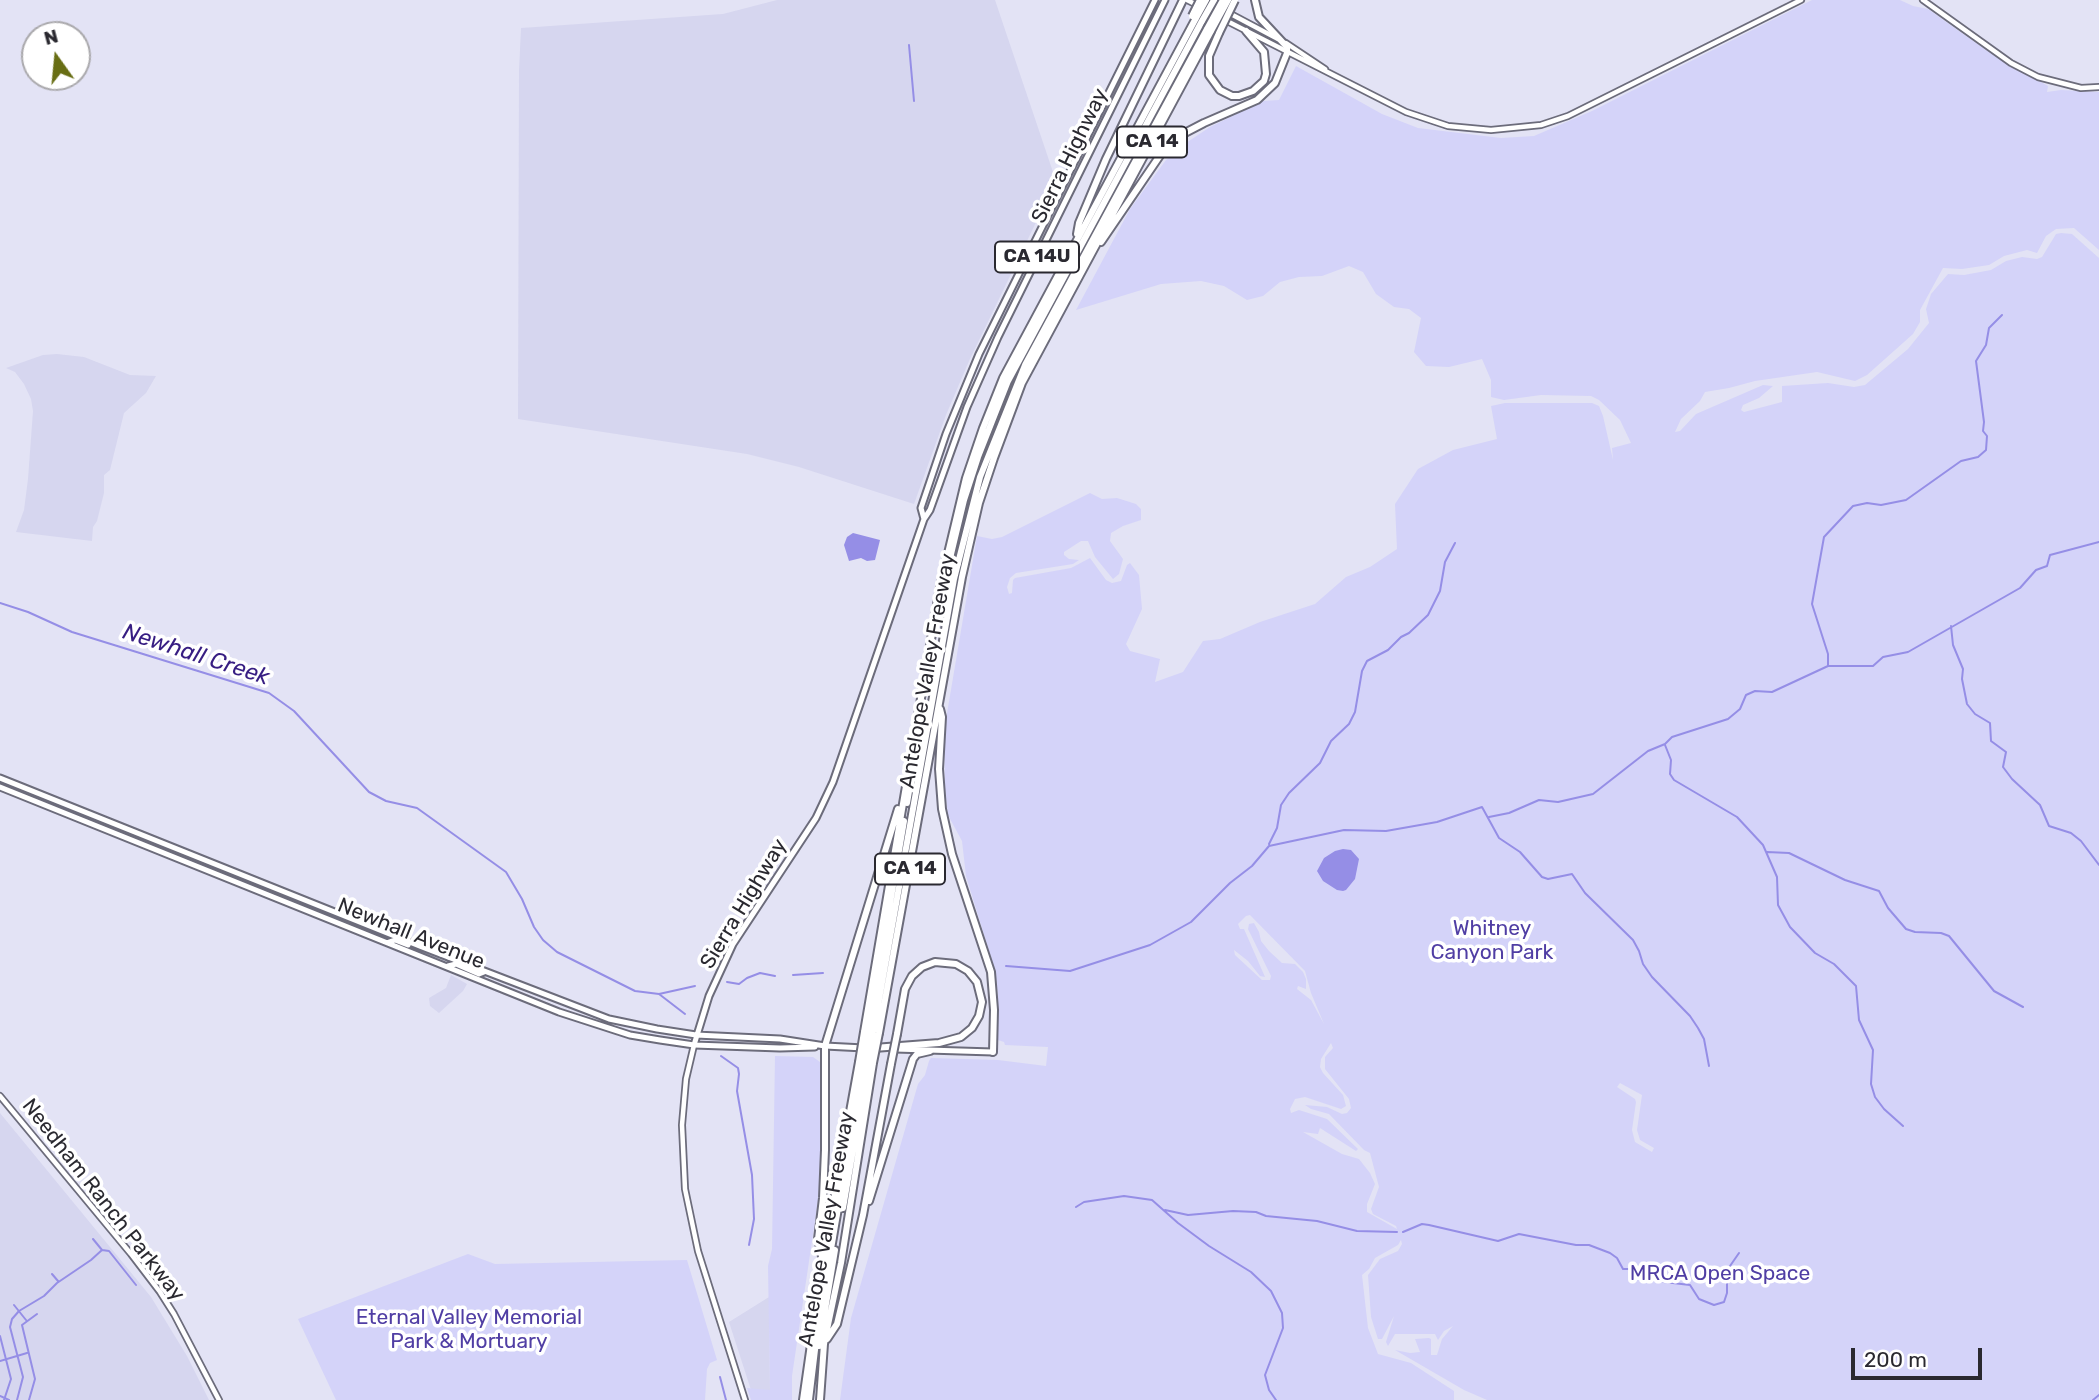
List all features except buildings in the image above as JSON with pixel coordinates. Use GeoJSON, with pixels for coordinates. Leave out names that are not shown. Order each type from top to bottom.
{"type":"FeatureCollection","features":[{"type":"Feature","properties":{"kind":"highway"},"geometry":{"type":"LineString","coordinates":[[1077,239],[1079,223],[1107,159],[1185,0]]}},
{"type":"Feature","properties":{"kind":"highway"},"geometry":{"type":"LineString","coordinates":[[871,1033],[959,538],[978,457],[1024,349],[1197,19],[1204,0]]}},
{"type":"Feature","properties":{"kind":"highway"},"geometry":{"type":"LineString","coordinates":[[1197,19],[1214,0]]}},
{"type":"Feature","properties":{"kind":"highway"},"geometry":{"type":"LineString","coordinates":[[959,538],[988,453],[1025,365],[1223,0]]}},
{"type":"Feature","properties":{"kind":"highway","name":"Antelope Valley Freeway"},"geometry":{"type":"LineString","coordinates":[[803,1400],[823,1261],[871,1033],[906,785],[959,538],[979,503],[1022,383],[1209,30],[1228,0]]}},
{"type":"Feature","properties":{"kind":"highway"},"geometry":{"type":"LineString","coordinates":[[1235,0],[1209,56],[1209,75],[1220,90],[1232,96],[1254,91],[1266,74],[1264,52],[1246,32]]}},
{"type":"Feature","properties":{"kind":"highway"},"geometry":{"type":"LineString","coordinates":[[1093,251],[1107,236],[1161,154],[1170,145],[1191,129],[1265,95],[1275,83],[1287,53],[1286,43],[1260,19],[1255,10],[1255,0]]}},
{"type":"Feature","properties":{"kind":"highway","name":"Antelope Valley Freeway"},"geometry":{"type":"LineString","coordinates":[[820,1400],[824,1343],[841,1264],[866,1062],[939,705],[966,478],[1003,378],[1197,19]]}},
{"type":"Feature","properties":{"kind":"highway"},"geometry":{"type":"LineString","coordinates":[[939,705],[942,717],[939,769],[942,809],[952,854],[990,972],[994,1010],[993,1052]]}},
{"type":"Feature","properties":{"kind":"highway"},"geometry":{"type":"LineString","coordinates":[[823,1261],[818,1239],[825,1150],[825,1046],[906,785]]}},
{"type":"Feature","properties":{"kind":"highway"},"geometry":{"type":"LineString","coordinates":[[824,1343],[837,1324],[863,1215],[891,1064],[897,1034],[905,989],[916,971],[935,962],[949,962],[962,967],[973,976],[980,988],[982,1002],[976,1022],[967,1032],[954,1039],[939,1042],[871,1048]]}},
{"type":"Feature","properties":{"kind":"highway"},"geometry":{"type":"LineString","coordinates":[[863,1215],[913,1059],[917,1054],[930,1051]]}},
{"type":"Feature","properties":{"kind":"highway"},"geometry":{"type":"LineString","coordinates":[[811,1400],[866,1062]]}},
{"type":"Feature","properties":{"kind":"main road","name":"Sierra Highway"},"geometry":{"type":"LineString","coordinates":[[924,519],[921,508],[931,478],[979,354],[1155,0]]}},
{"type":"Feature","properties":{"kind":"main road","name":"Sierra Highway"},"geometry":{"type":"LineString","coordinates":[[745,1400],[698,1251],[687,1205],[682,1125],[686,1079],[696,1035],[709,996],[733,944],[816,818],[833,782],[955,437],[998,337],[1164,0]]}},
{"type":"Feature","properties":{"kind":"main road"},"geometry":{"type":"LineString","coordinates":[[1185,0],[1406,112],[1436,123],[1469,130],[1526,128],[1556,121],[1801,0]]}},
{"type":"Feature","properties":{"kind":"main road"},"geometry":{"type":"LineString","coordinates":[[1204,0],[1286,43],[1333,74]]}},
{"type":"Feature","properties":{"kind":"main road"},"geometry":{"type":"LineString","coordinates":[[1923,0],[2011,62],[2038,77],[2081,88],[2099,87]]}},
{"type":"Feature","properties":{"kind":"main road","name":"Newhall Avenue"},"geometry":{"type":"LineString","coordinates":[[0,778],[47,801],[559,1012],[630,1035],[694,1045],[794,1049],[825,1046]]}},
{"type":"Feature","properties":{"kind":"main road","name":"Newhall Avenue"},"geometry":{"type":"LineString","coordinates":[[0,786],[47,801],[485,972],[609,1018],[638,1026],[696,1035],[780,1039],[825,1046],[993,1052]]}},
{"type":"Feature","properties":{"kind":"main road"},"geometry":{"type":"LineString","coordinates":[[389,943],[395,940],[412,947],[422,947]]}},
{"type":"Feature","properties":{"kind":"main road"},"geometry":{"type":"LineString","coordinates":[[425,957],[451,958]]}},
{"type":"Feature","properties":{"kind":"main road"},"geometry":{"type":"LineString","coordinates":[[448,966],[454,964],[480,974],[485,972]]}},
{"type":"Feature","properties":{"kind":"main road","name":"Needham Ranch Parkway"},"geometry":{"type":"LineString","coordinates":[[0,1096],[160,1292],[219,1400]]}},
{"type":"Feature","properties":{"kind":"shaded area"},"geometry":{"type":"Polygon","coordinates":[[[777,0],[995,0],[1056,181],[969,361],[914,504],[799,467],[747,454],[518,419],[521,28],[723,14],[777,0]]]}},
{"type":"Feature","properties":{"kind":"shaded area"},"geometry":{"type":"Polygon","coordinates":[[[43,355],[84,357],[130,375],[156,376],[146,393],[124,413],[110,470],[104,475],[104,493],[93,527],[92,541],[16,532],[24,510],[33,411],[24,384],[15,372],[6,368],[43,355]]]}},
{"type":"Feature","properties":{"kind":"shaded area"},"geometry":{"type":"Polygon","coordinates":[[[853,533],[880,540],[875,560],[867,561],[861,558],[849,561],[844,545],[847,537],[853,533]]]}},
{"type":"Feature","properties":{"kind":"shaded area"},"geometry":{"type":"Polygon","coordinates":[[[1343,849],[1351,850],[1359,859],[1355,879],[1343,891],[1323,881],[1317,871],[1324,858],[1343,849]]]}},
{"type":"Feature","properties":{"kind":"shaded area"},"geometry":{"type":"Polygon","coordinates":[[[451,975],[467,984],[439,1013],[430,1006],[429,998],[446,988],[451,975]]]}},
{"type":"Feature","properties":{"kind":"shaded area"},"geometry":{"type":"Polygon","coordinates":[[[0,1113],[151,1297],[187,1356],[209,1400],[0,1400],[0,1113]]]}},
{"type":"Feature","properties":{"kind":"shaded area"},"geometry":{"type":"Polygon","coordinates":[[[769,1297],[770,1390],[751,1390],[729,1322],[769,1297]]]}},
{"type":"Feature","properties":{"kind":"green space"},"geometry":{"type":"Polygon","coordinates":[[[1812,0],[1900,0],[1928,9],[1986,50],[2048,86],[2047,92],[2099,92],[2099,250],[2074,228],[2056,229],[2046,236],[2037,253],[2027,250],[2004,256],[1989,265],[1962,269],[1943,268],[1920,310],[1920,322],[1913,334],[1867,375],[1855,381],[1817,372],[1705,392],[1700,401],[1681,419],[1675,432],[1680,431],[1696,414],[1763,385],[1773,386],[1759,398],[1743,405],[1741,410],[1744,412],[1782,402],[1782,386],[1828,383],[1854,387],[1865,385],[1908,349],[1929,323],[1926,309],[1931,294],[1948,274],[1964,275],[1991,270],[2006,261],[2022,257],[2037,259],[2042,257],[2056,234],[2061,233],[2072,234],[2099,258],[2099,1400],[1487,1400],[1464,1390],[1395,1350],[1420,1352],[1415,1339],[1429,1338],[1431,1355],[1437,1355],[1442,1339],[1453,1326],[1444,1331],[1438,1340],[1435,1334],[1395,1334],[1388,1346],[1386,1342],[1394,1316],[1382,1339],[1378,1339],[1371,1317],[1368,1275],[1380,1259],[1398,1251],[1401,1240],[1398,1245],[1375,1258],[1362,1275],[1368,1328],[1378,1354],[1411,1363],[1454,1391],[1454,1400],[840,1400],[851,1318],[918,1084],[925,1075],[929,1061],[931,1058],[998,1060],[1046,1066],[1048,1047],[1005,1045],[998,1040],[995,971],[966,876],[962,841],[948,815],[944,731],[977,536],[992,539],[1002,537],[1090,493],[1102,499],[1117,498],[1136,504],[1141,509],[1141,520],[1111,533],[1110,541],[1123,559],[1119,574],[1113,579],[1095,557],[1088,541],[1081,541],[1064,552],[1069,559],[1079,560],[1073,564],[1016,573],[1010,578],[1007,587],[1009,594],[1012,593],[1015,578],[1071,568],[1090,558],[1106,580],[1112,583],[1121,581],[1130,563],[1139,575],[1142,609],[1126,644],[1130,651],[1160,659],[1155,682],[1183,672],[1203,641],[1220,639],[1260,622],[1315,604],[1346,577],[1370,567],[1397,549],[1395,504],[1418,469],[1453,450],[1497,439],[1491,406],[1505,403],[1592,403],[1599,406],[1603,416],[1613,460],[1612,448],[1631,443],[1620,420],[1591,396],[1541,395],[1504,400],[1491,397],[1491,380],[1482,359],[1449,367],[1426,366],[1414,352],[1421,318],[1409,309],[1394,307],[1376,294],[1363,272],[1349,266],[1322,276],[1299,277],[1280,282],[1263,296],[1247,300],[1224,286],[1201,281],[1161,284],[1076,310],[1130,209],[1166,160],[1186,143],[1210,127],[1263,101],[1279,100],[1296,66],[1382,114],[1418,128],[1501,138],[1534,136],[1592,111],[1812,0]],[[1250,915],[1238,924],[1240,929],[1244,929],[1265,977],[1260,976],[1248,961],[1234,950],[1235,955],[1262,980],[1270,980],[1271,976],[1248,929],[1249,924],[1254,923],[1261,941],[1269,951],[1282,963],[1295,964],[1303,972],[1306,989],[1298,986],[1297,989],[1311,1000],[1324,1024],[1305,971],[1250,915]],[[1331,1043],[1321,1059],[1320,1067],[1323,1073],[1343,1095],[1346,1106],[1341,1109],[1305,1097],[1295,1099],[1291,1113],[1299,1110],[1327,1119],[1358,1149],[1356,1151],[1320,1128],[1318,1134],[1303,1132],[1342,1154],[1359,1159],[1375,1184],[1367,1204],[1367,1212],[1397,1229],[1373,1214],[1371,1209],[1379,1187],[1370,1153],[1329,1114],[1305,1105],[1327,1107],[1342,1114],[1351,1108],[1349,1099],[1325,1069],[1325,1057],[1333,1048],[1331,1043]],[[1620,1083],[1617,1087],[1636,1102],[1632,1130],[1635,1142],[1652,1152],[1654,1148],[1640,1140],[1637,1130],[1642,1095],[1620,1083]]]}},
{"type":"Feature","properties":{"kind":"green space"},"geometry":{"type":"Polygon","coordinates":[[[775,1056],[813,1057],[820,1062],[820,1187],[792,1376],[792,1400],[751,1400],[747,1388],[770,1390],[768,1266],[772,1249],[775,1056]]]}},
{"type":"Feature","properties":{"kind":"green space","name":"Eternal Valley Memorial Park & Mortuary"},"geometry":{"type":"Polygon","coordinates":[[[468,1254],[495,1264],[687,1260],[717,1360],[710,1363],[707,1369],[705,1400],[336,1400],[298,1319],[468,1254]]]}},
{"type":"Feature","properties":{"kind":"waterway"},"geometry":{"type":"LineString","coordinates":[[909,45],[914,101]]}},
{"type":"Feature","properties":{"kind":"waterway"},"geometry":{"type":"LineString","coordinates":[[1828,665],[1828,654],[1812,604],[1824,537],[1853,506],[1867,503],[1881,505],[1906,500],[1961,461],[1978,457],[1986,450],[1987,436],[1983,431],[1976,361],[1986,345],[1989,328],[2002,315]]}},
{"type":"Feature","properties":{"kind":"waterway"},"geometry":{"type":"LineString","coordinates":[[1489,817],[1509,813],[1539,800],[1558,802],[1593,794],[1648,751],[1665,744],[1672,737],[1728,719],[1740,709],[1746,695],[1755,691],[1772,692],[1828,666],[1873,666],[1883,657],[1908,652],[2020,588],[2036,570],[2047,566],[2050,555],[2099,542]]}},
{"type":"Feature","properties":{"kind":"waterway"},"geometry":{"type":"LineString","coordinates":[[1269,844],[1277,828],[1281,805],[1289,793],[1320,763],[1331,741],[1349,724],[1355,712],[1362,671],[1367,661],[1388,650],[1428,615],[1440,591],[1445,562],[1455,543]]}},
{"type":"Feature","properties":{"kind":"waterway","name":"Newhall Creek"},"geometry":{"type":"LineString","coordinates":[[0,603],[28,612],[72,632],[269,693],[294,711],[369,792],[386,801],[417,808],[506,872],[534,927],[543,940],[557,952],[635,991],[659,994],[685,1014]]}},
{"type":"Feature","properties":{"kind":"waterway"},"geometry":{"type":"LineString","coordinates":[[1951,626],[1953,645],[1963,669],[1962,679],[1967,704],[1975,714],[1990,723],[1991,741],[2006,752],[2003,767],[2040,805],[2049,826],[2071,833],[2081,841],[2099,865]]}},
{"type":"Feature","properties":{"kind":"waterway"},"geometry":{"type":"LineString","coordinates":[[1665,745],[1671,760],[1670,774],[1674,780],[1737,817],[1763,845],[1777,877],[1778,905],[1790,927],[1815,953],[1834,964],[1856,986],[1859,1020],[1873,1050],[1871,1084],[1875,1097],[1903,1126]]}},
{"type":"Feature","properties":{"kind":"waterway"},"geometry":{"type":"LineString","coordinates":[[1006,966],[1070,971],[1150,945],[1191,922],[1230,883],[1252,866],[1269,846],[1344,830],[1386,831],[1437,822],[1482,807],[1499,838],[1520,852],[1542,877],[1548,879],[1572,874],[1585,893],[1633,940],[1652,977],[1698,1028],[1704,1039],[1709,1066]]}},
{"type":"Feature","properties":{"kind":"waterway"},"geometry":{"type":"LineString","coordinates":[[1767,852],[1789,853],[1845,880],[1879,891],[1888,908],[1906,929],[1949,936],[1994,991],[2023,1007]]}},
{"type":"Feature","properties":{"kind":"waterway"},"geometry":{"type":"LineString","coordinates":[[727,982],[739,984],[760,973],[775,976]]}},
{"type":"Feature","properties":{"kind":"waterway"},"geometry":{"type":"LineString","coordinates":[[793,975],[823,973]]}},
{"type":"Feature","properties":{"kind":"waterway"},"geometry":{"type":"LineString","coordinates":[[659,994],[695,986]]}},
{"type":"Feature","properties":{"kind":"waterway","name":"Newhall Creek"},"geometry":{"type":"LineString","coordinates":[[721,1056],[738,1068],[739,1074],[737,1091],[752,1175],[754,1219],[749,1245]]}},
{"type":"Feature","properties":{"kind":"waterway"},"geometry":{"type":"LineString","coordinates":[[1076,1207],[1084,1202],[1124,1196],[1152,1200],[1209,1246],[1251,1272],[1271,1291],[1282,1313],[1283,1328],[1265,1375],[1269,1390],[1276,1400]]}},
{"type":"Feature","properties":{"kind":"waterway"},"geometry":{"type":"LineString","coordinates":[[1165,1210],[1188,1215],[1256,1212],[1266,1216],[1317,1221],[1357,1231],[1397,1232]]}},
{"type":"Feature","properties":{"kind":"waterway"},"geometry":{"type":"LineString","coordinates":[[1403,1232],[1422,1224],[1498,1241],[1519,1234],[1589,1245],[1610,1253],[1617,1258],[1623,1269],[1664,1282],[1690,1285],[1699,1299],[1714,1305],[1724,1302],[1727,1274],[1739,1253]]}},
{"type":"Feature","properties":{"kind":"waterway"},"geometry":{"type":"LineString","coordinates":[[93,1239],[102,1250],[109,1251],[136,1285]]}},
{"type":"Feature","properties":{"kind":"waterway"},"geometry":{"type":"LineString","coordinates":[[17,1400],[23,1377],[10,1327],[12,1319],[102,1250]]}},
{"type":"Feature","properties":{"kind":"waterway"},"geometry":{"type":"LineString","coordinates":[[52,1274],[58,1281]]}},
{"type":"Feature","properties":{"kind":"waterway"},"geometry":{"type":"LineString","coordinates":[[14,1305],[26,1320]]}},
{"type":"Feature","properties":{"kind":"waterway"},"geometry":{"type":"LineString","coordinates":[[29,1400],[35,1379],[22,1325],[37,1314]]}},
{"type":"Feature","properties":{"kind":"waterway"},"geometry":{"type":"LineString","coordinates":[[0,1336],[11,1379],[4,1400]]}},
{"type":"Feature","properties":{"kind":"waterway"},"geometry":{"type":"LineString","coordinates":[[0,1361],[27,1353]]}},
{"type":"Feature","properties":{"kind":"waterway","name":"Newhall Creek"},"geometry":{"type":"LineString","coordinates":[[720,1377],[726,1400]]}},
{"type":"Feature","properties":{"kind":"waterway"},"geometry":{"type":"LineString","coordinates":[[2093,1400],[2099,1395]]}},
{"type":"Feature","properties":{"kind":"waterway"},"geometry":{"type":"LineString","coordinates":[[0,1396],[9,1400]]}},
{"type":"Feature","properties":{"kind":"park label","name":"Whitney Canyon Park"},"geometry":{"type":"Point","coordinates":[1492,941]}},
{"type":"Feature","properties":{"kind":"park label","name":"MRCA Open Space"},"geometry":{"type":"Point","coordinates":[1720,1274]}}]}
